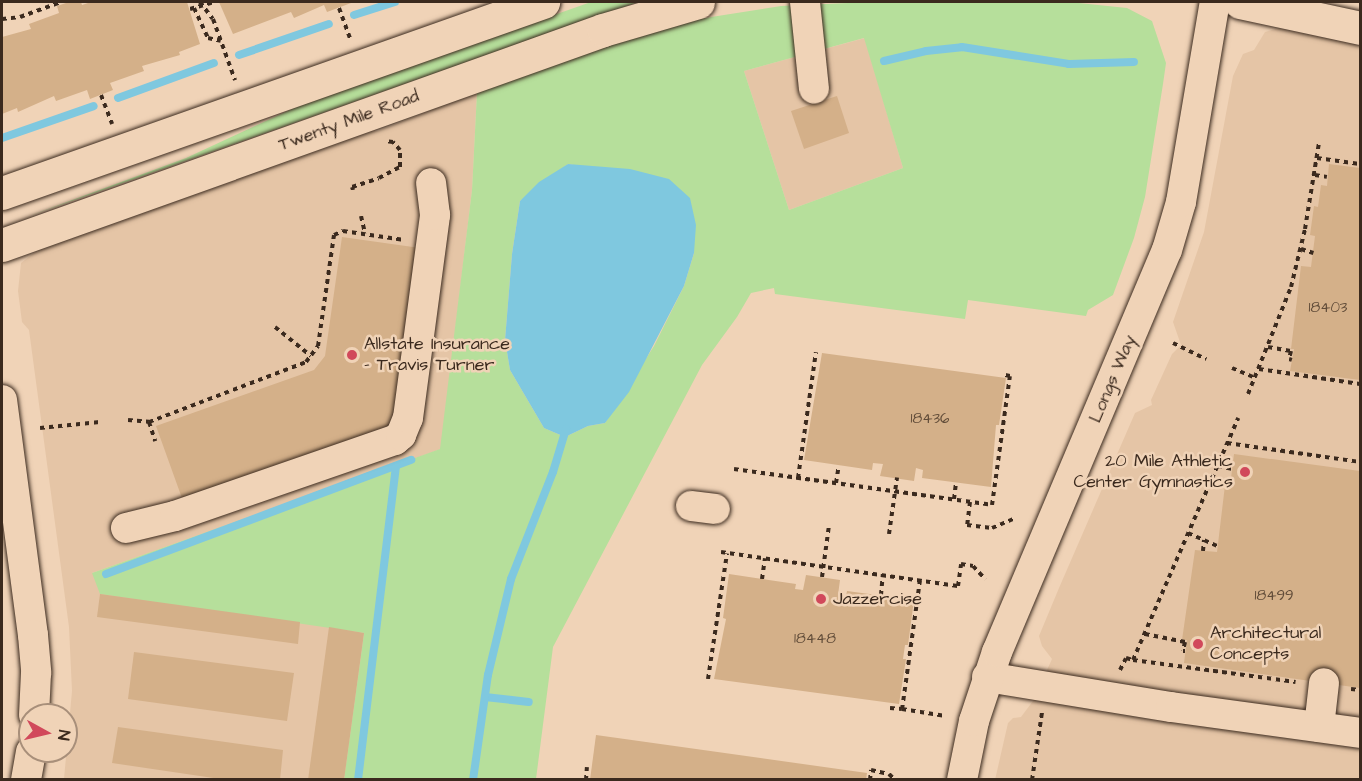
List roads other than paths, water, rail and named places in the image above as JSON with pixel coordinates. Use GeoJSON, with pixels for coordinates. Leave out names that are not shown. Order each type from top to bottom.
{"type":"FeatureCollection","features":[{"type":"Feature","properties":{"kind":"main road"},"geometry":{"type":"LineString","coordinates":[[2,193],[543,2]]}},
{"type":"Feature","properties":{"kind":"main road","name":"Twenty Mile Road"},"geometry":{"type":"LineString","coordinates":[[2,245],[603,30],[698,2]]}},
{"type":"Feature","properties":{"kind":"main road"},"geometry":{"type":"LineString","coordinates":[[1240,2],[1360,28]]}},
{"type":"Feature","properties":{"kind":"street"},"geometry":{"type":"LineString","coordinates":[[805,2],[814,89]]}},
{"type":"Feature","properties":{"kind":"street","name":"Longs Way"},"geometry":{"type":"LineString","coordinates":[[962,780],[972,731],[987,677],[1167,250],[1181,202],[1215,2]]}},
{"type":"Feature","properties":{"kind":"street"},"geometry":{"type":"LineString","coordinates":[[126,528],[175,516],[395,440],[401,435],[408,418],[431,244],[436,200],[432,183]]}},
{"type":"Feature","properties":{"kind":"street"},"geometry":{"type":"LineString","coordinates":[[2,400],[33,635],[36,673],[35,703]]}},
{"type":"Feature","properties":{"kind":"street"},"geometry":{"type":"LineString","coordinates":[[987,677],[1136,702],[1360,733]]}},
{"type":"Feature","properties":{"kind":"street"},"geometry":{"type":"LineString","coordinates":[[1319,727],[1324,684]]}},
{"type":"Feature","properties":{"kind":"street"},"geometry":{"type":"LineString","coordinates":[[26,780],[29,763]]}},
{"type":"Feature","properties":{"kind":"water"},"geometry":{"type":"Polygon","coordinates":[[[568,164],[630,169],[669,179],[690,198],[696,225],[694,253],[684,286],[629,392],[605,423],[588,426],[565,437],[544,428],[510,370],[505,340],[512,254],[520,201],[539,182],[568,164]]]}},
{"type":"Feature","properties":{"kind":"waterway"},"geometry":{"type":"LineString","coordinates":[[354,15],[395,2]]}},
{"type":"Feature","properties":{"kind":"waterway"},"geometry":{"type":"LineString","coordinates":[[239,55],[329,24]]}},
{"type":"Feature","properties":{"kind":"waterway"},"geometry":{"type":"LineString","coordinates":[[884,61],[926,51],[962,47],[1069,64],[1134,62]]}},
{"type":"Feature","properties":{"kind":"waterway"},"geometry":{"type":"LineString","coordinates":[[118,98],[214,63]]}},
{"type":"Feature","properties":{"kind":"waterway"},"geometry":{"type":"LineString","coordinates":[[2,138],[94,106]]}},
{"type":"Feature","properties":{"kind":"waterway"},"geometry":{"type":"LineString","coordinates":[[473,780],[488,675],[511,579],[553,472],[566,429]]}},
{"type":"Feature","properties":{"kind":"waterway"},"geometry":{"type":"LineString","coordinates":[[106,574],[411,460]]}},
{"type":"Feature","properties":{"kind":"waterway"},"geometry":{"type":"LineString","coordinates":[[358,780],[396,466]]}},
{"type":"Feature","properties":{"kind":"waterway"},"geometry":{"type":"LineString","coordinates":[[485,697],[529,702]]}},
{"type":"Feature","properties":{"kind":"place","name":"Allstate Insurance - Travis Turner"},"geometry":{"type":"Point","coordinates":[352,355]}},
{"type":"Feature","properties":{"kind":"place","name":"20 Mile Athletic Center Gymnastics"},"geometry":{"type":"Point","coordinates":[1245,472]}},
{"type":"Feature","properties":{"kind":"place","name":"Jazzercise"},"geometry":{"type":"Point","coordinates":[821,599]}},
{"type":"Feature","properties":{"kind":"place","name":"Architectural Concepts"},"geometry":{"type":"Point","coordinates":[1198,644]}}]}
